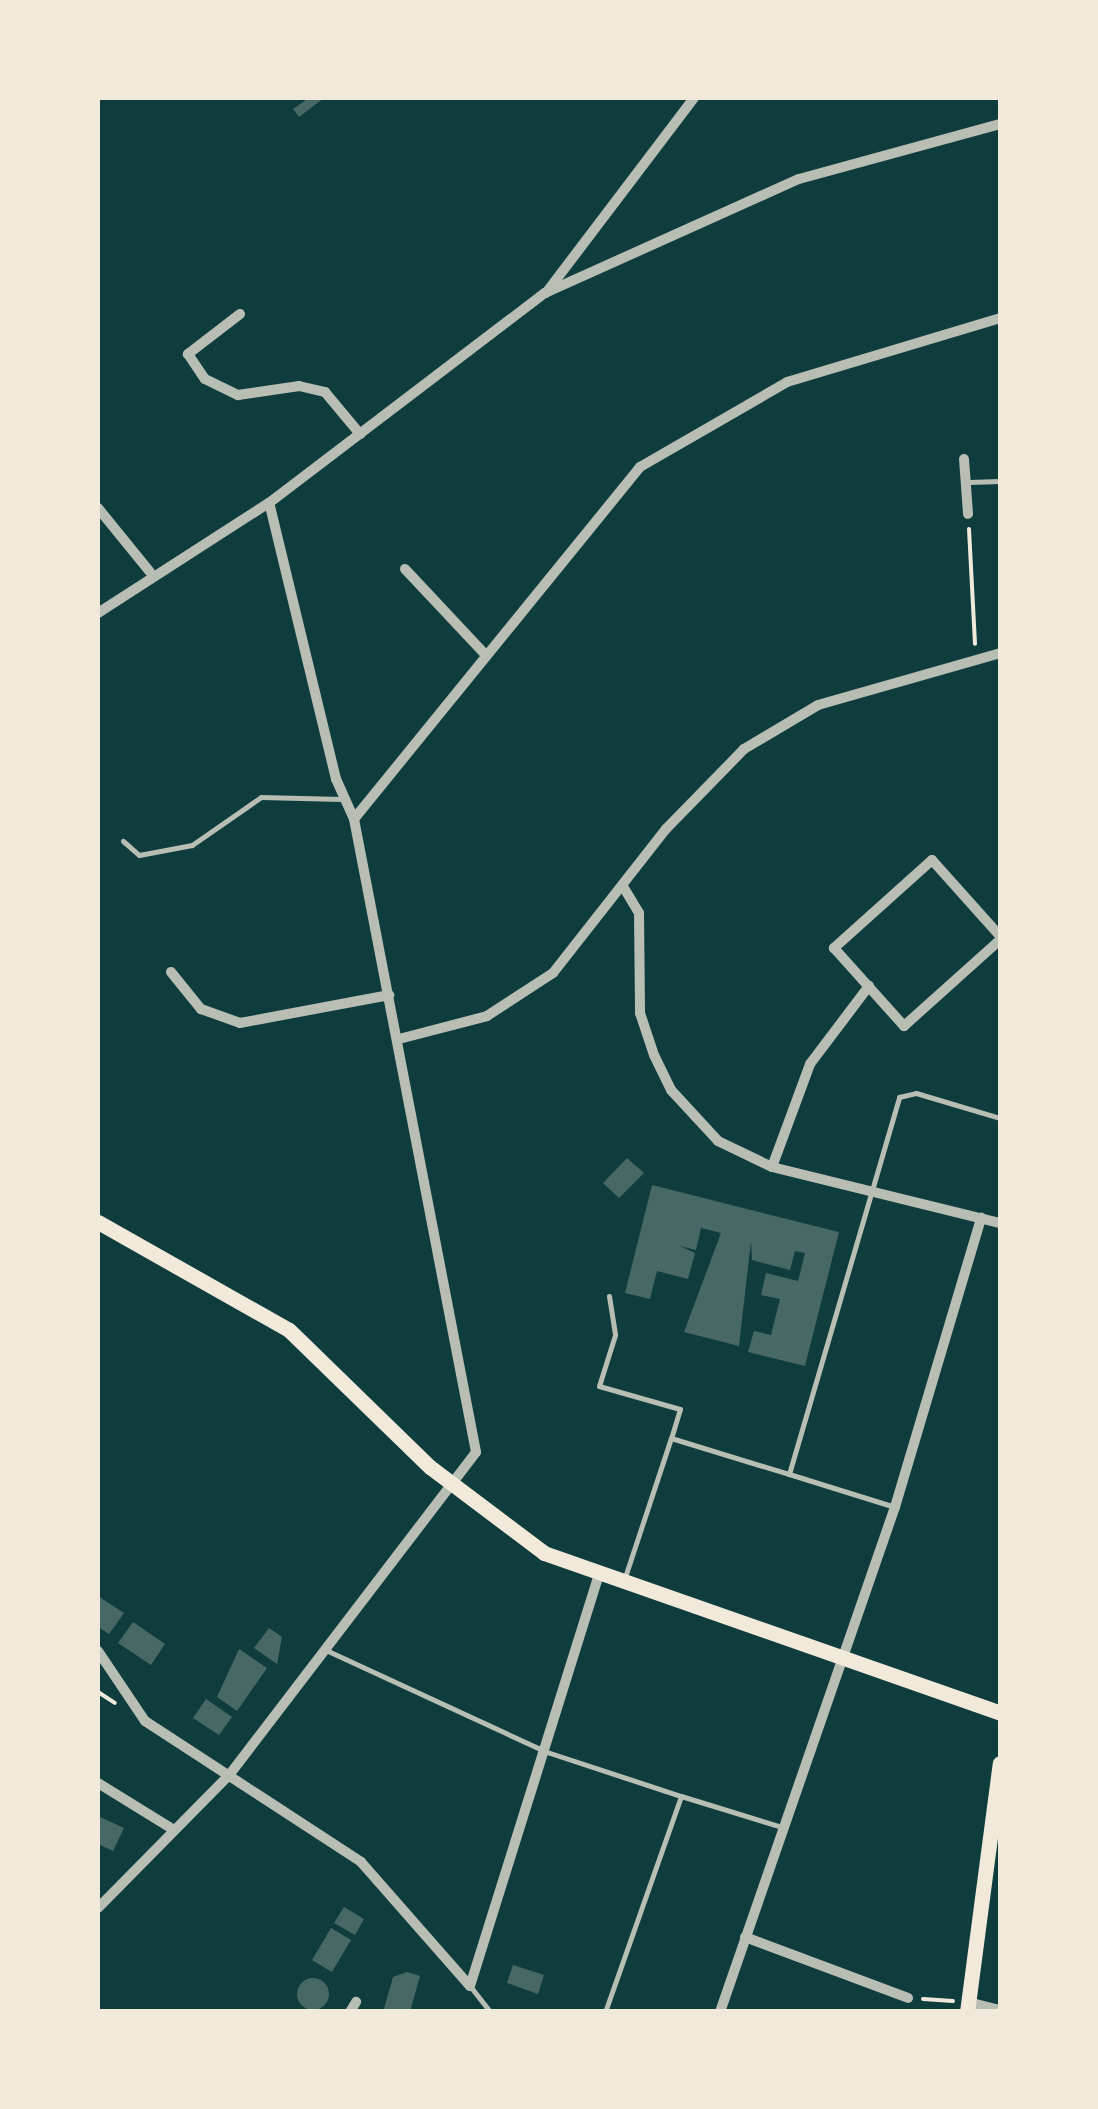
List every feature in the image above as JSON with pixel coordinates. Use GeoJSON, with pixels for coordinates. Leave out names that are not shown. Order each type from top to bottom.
{"type":"FeatureCollection","features":[{"type":"Feature","properties":{"kind":"main road"},"geometry":{"type":"LineString","coordinates":[[98,1222],[289,1330],[456,1488],[544,1553],[842,1650],[1000,1713]]}},
{"type":"Feature","properties":{"kind":"main road"},"geometry":{"type":"LineString","coordinates":[[968,2006],[996,1844],[1000,1763]]}},
{"type":"Feature","properties":{"kind":"street"},"geometry":{"type":"LineString","coordinates":[[545,294],[694,98]]}},
{"type":"Feature","properties":{"kind":"street"},"geometry":{"type":"LineString","coordinates":[[98,613],[150,572],[269,503],[545,294],[799,179],[1000,124]]}},
{"type":"Feature","properties":{"kind":"street"},"geometry":{"type":"LineString","coordinates":[[240,314],[188,354],[205,379],[238,395],[300,386],[325,392],[360,434]]}},
{"type":"Feature","properties":{"kind":"street"},"geometry":{"type":"LineString","coordinates":[[354,819],[484,653],[640,468],[788,382],[1000,318]]}},
{"type":"Feature","properties":{"kind":"street"},"geometry":{"type":"LineString","coordinates":[[964,459],[968,514]]}},
{"type":"Feature","properties":{"kind":"street"},"geometry":{"type":"LineString","coordinates":[[98,1908],[230,1774],[456,1488],[476,1452],[400,1039],[354,819],[345,799],[269,503]]}},
{"type":"Feature","properties":{"kind":"street"},"geometry":{"type":"LineString","coordinates":[[98,508],[150,572]]}},
{"type":"Feature","properties":{"kind":"street"},"geometry":{"type":"LineString","coordinates":[[405,569],[484,653]]}},
{"type":"Feature","properties":{"kind":"street"},"geometry":{"type":"LineString","coordinates":[[400,1039],[518,1000],[585,940],[624,888],[744,749],[818,705],[976,656],[1000,653]]}},
{"type":"Feature","properties":{"kind":"street"},"geometry":{"type":"LineString","coordinates":[[932,860],[1000,938],[904,1026],[869,986],[834,948],[932,860]]}},
{"type":"Feature","properties":{"kind":"street"},"geometry":{"type":"LineString","coordinates":[[624,888],[638,913],[640,1014],[671,1090],[718,1141],[772,1167],[1000,1223]]}},
{"type":"Feature","properties":{"kind":"street"},"geometry":{"type":"LineString","coordinates":[[172,972],[201,1009],[240,1023],[389,994]]}},
{"type":"Feature","properties":{"kind":"street"},"geometry":{"type":"LineString","coordinates":[[772,1167],[810,1064],[869,986]]}},
{"type":"Feature","properties":{"kind":"street"},"geometry":{"type":"LineString","coordinates":[[720,2012],[842,1650],[895,1506],[981,1218]]}},
{"type":"Feature","properties":{"kind":"street"},"geometry":{"type":"LineString","coordinates":[[470,1986],[547,1752],[600,1572]]}},
{"type":"Feature","properties":{"kind":"street"},"geometry":{"type":"LineString","coordinates":[[98,1652],[144,1721],[362,1862],[470,1986]]}},
{"type":"Feature","properties":{"kind":"street"},"geometry":{"type":"LineString","coordinates":[[98,1783],[174,1830]]}},
{"type":"Feature","properties":{"kind":"street"},"geometry":{"type":"LineString","coordinates":[[745,1937],[908,1998]]}},
{"type":"Feature","properties":{"kind":"street"},"geometry":{"type":"LineString","coordinates":[[968,2006],[1000,2010]]}},
{"type":"Feature","properties":{"kind":"lane"},"geometry":{"type":"LineString","coordinates":[[963,482],[1000,481]]}},
{"type":"Feature","properties":{"kind":"lane"},"geometry":{"type":"LineString","coordinates":[[123,841],[139,855],[192,845],[261,797],[345,799]]}},
{"type":"Feature","properties":{"kind":"lane"},"geometry":{"type":"LineString","coordinates":[[790,1474],[872,1192],[906,1093],[1000,1118]]}},
{"type":"Feature","properties":{"kind":"lane"},"geometry":{"type":"LineString","coordinates":[[609,1296],[615,1335],[599,1386],[680,1409],[624,1580]]}},
{"type":"Feature","properties":{"kind":"lane"},"geometry":{"type":"LineString","coordinates":[[671,1438],[895,1506]]}},
{"type":"Feature","properties":{"kind":"lane"},"geometry":{"type":"LineString","coordinates":[[328,1651],[547,1752],[782,1827]]}},
{"type":"Feature","properties":{"kind":"lane"},"geometry":{"type":"LineString","coordinates":[[604,2012],[681,1796]]}},
{"type":"Feature","properties":{"kind":"lane"},"geometry":{"type":"LineString","coordinates":[[470,1986],[490,2012]]}},
{"type":"Feature","properties":{"kind":"path"},"geometry":{"type":"LineString","coordinates":[[968,514],[976,656]]}},
{"type":"Feature","properties":{"kind":"path"},"geometry":{"type":"LineString","coordinates":[[908,1998],[968,2006]]}},
{"type":"Feature","properties":{"kind":"building"},"geometry":{"type":"Polygon","coordinates":[[[309,98],[324,98],[299,117],[293,109],[309,98]]]}},
{"type":"Feature","properties":{"kind":"building"},"geometry":{"type":"Polygon","coordinates":[[[627,1158],[644,1173],[619,1198],[603,1183],[627,1158]]]}},
{"type":"Feature","properties":{"kind":"building"},"geometry":{"type":"Polygon","coordinates":[[[652,1185],[839,1232],[805,1366],[748,1352],[754,1331],[771,1335],[780,1299],[761,1295],[766,1273],[798,1281],[805,1253],[795,1251],[790,1270],[752,1260],[751,1241],[739,1346],[684,1332],[721,1233],[701,1228],[696,1250],[680,1246],[695,1253],[688,1279],[657,1271],[650,1299],[625,1293],[652,1185]]]}},
{"type":"Feature","properties":{"kind":"building"},"geometry":{"type":"Polygon","coordinates":[[[98,1596],[124,1613],[109,1634],[98,1627],[98,1596]]]}},
{"type":"Feature","properties":{"kind":"building"},"geometry":{"type":"Polygon","coordinates":[[[133,1622],[165,1644],[151,1665],[118,1643],[133,1622]]]}},
{"type":"Feature","properties":{"kind":"building"},"geometry":{"type":"Polygon","coordinates":[[[269,1628],[282,1637],[277,1664],[254,1648],[269,1628]]]}},
{"type":"Feature","properties":{"kind":"building"},"geometry":{"type":"Polygon","coordinates":[[[239,1649],[267,1668],[237,1711],[217,1697],[239,1649]]]}},
{"type":"Feature","properties":{"kind":"building"},"geometry":{"type":"Polygon","coordinates":[[[206,1699],[232,1717],[219,1735],[193,1718],[206,1699]]]}},
{"type":"Feature","properties":{"kind":"building"},"geometry":{"type":"Polygon","coordinates":[[[98,1816],[124,1828],[113,1851],[98,1844],[98,1816]]]}},
{"type":"Feature","properties":{"kind":"building"},"geometry":{"type":"Polygon","coordinates":[[[344,1907],[364,1919],[355,1935],[334,1923],[344,1907]]]}},
{"type":"Feature","properties":{"kind":"building"},"geometry":{"type":"Polygon","coordinates":[[[331,1928],[351,1940],[332,1972],[312,1960],[331,1928]]]}},
{"type":"Feature","properties":{"kind":"building"},"geometry":{"type":"Polygon","coordinates":[[[513,1965],[544,1975],[538,1994],[507,1983],[513,1965]]]}},
{"type":"Feature","properties":{"kind":"building"},"geometry":{"type":"Polygon","coordinates":[[[407,1972],[420,1976],[410,2012],[383,2012],[393,1977],[407,1972]]]}},
{"type":"Feature","properties":{"kind":"building"},"geometry":{"type":"Polygon","coordinates":[[[313,1978],[325,1982],[329,1994],[325,2006],[313,2010],[301,2006],[297,1994],[301,1982],[313,1978]]]}}]}
